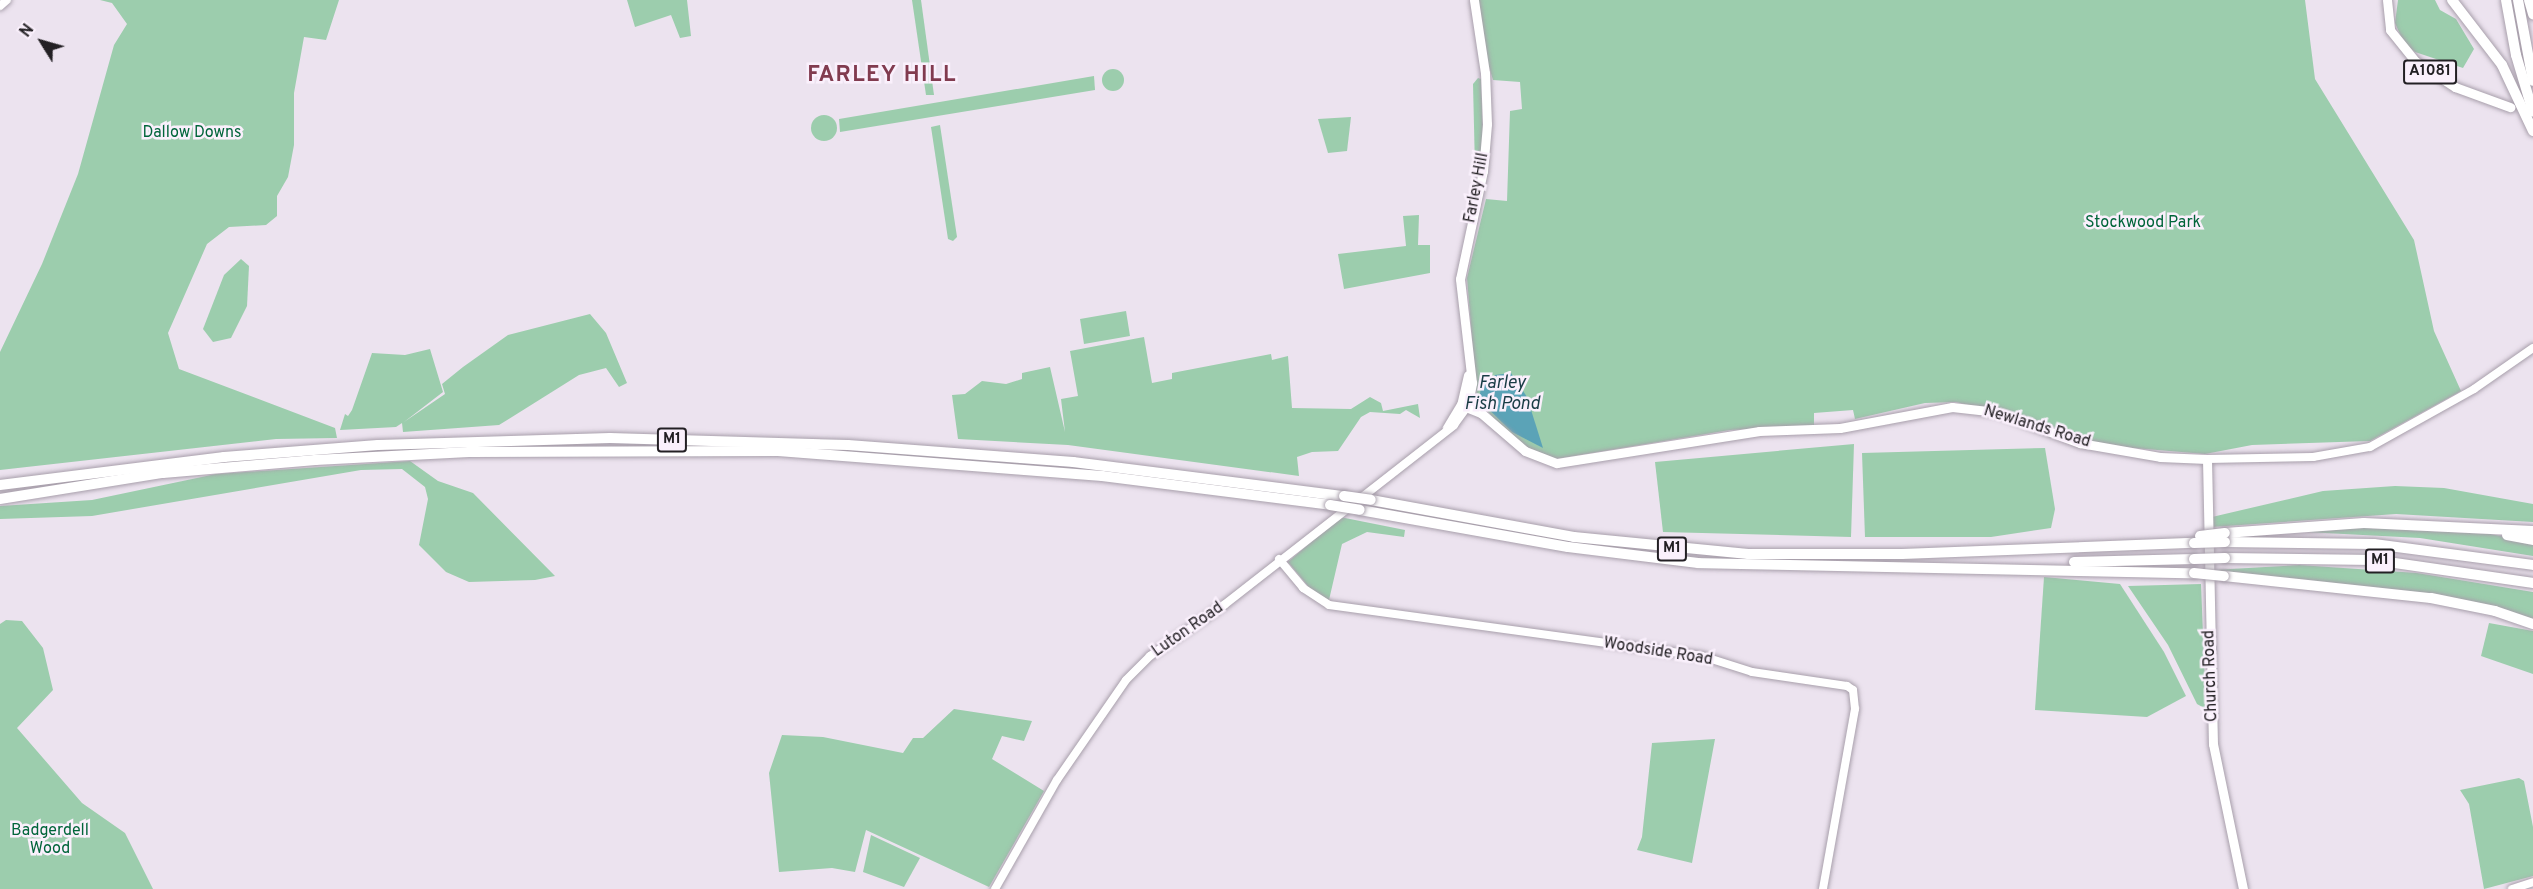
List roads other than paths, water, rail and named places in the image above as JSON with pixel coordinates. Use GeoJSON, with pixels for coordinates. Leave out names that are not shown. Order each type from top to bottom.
{"type":"FeatureCollection","features":[{"type":"Feature","properties":{"kind":"highway"},"geometry":{"type":"LineString","coordinates":[[2452,0],[2502,65],[2533,131]]}},
{"type":"Feature","properties":{"kind":"highway"},"geometry":{"type":"LineString","coordinates":[[2506,0],[2516,55],[2533,112]]}},
{"type":"Feature","properties":{"kind":"highway"},"geometry":{"type":"LineString","coordinates":[[2517,0],[2533,81]]}},
{"type":"Feature","properties":{"kind":"highway"},"geometry":{"type":"LineString","coordinates":[[2529,0],[2533,14]]}},
{"type":"Feature","properties":{"kind":"highway","name":"M1"},"geometry":{"type":"LineString","coordinates":[[0,484],[224,457],[378,445],[610,438],[848,444],[1002,456],[1224,478],[1371,500],[1574,537],[1748,554],[1902,554],[2225,537],[2374,544],[2533,566]]}},
{"type":"Feature","properties":{"kind":"highway","name":"M1"},"geometry":{"type":"LineString","coordinates":[[0,499],[162,473],[327,460],[469,452],[778,451],[1100,476],[1330,505],[1568,547],[1698,563],[1873,567],[2225,558],[2374,560],[2533,583]]}},
{"type":"Feature","properties":{"kind":"highway"},"geometry":{"type":"LineString","coordinates":[[2225,537],[2364,523],[2533,531]]}},
{"type":"Feature","properties":{"kind":"highway"},"geometry":{"type":"LineString","coordinates":[[2463,527],[2533,540]]}},
{"type":"Feature","properties":{"kind":"highway"},"geometry":{"type":"LineString","coordinates":[[1873,567],[2193,573],[2431,598],[2496,611],[2533,624]]}},
{"type":"Feature","properties":{"kind":"main road","name":"Farley Hill"},"geometry":{"type":"LineString","coordinates":[[1464,406],[1471,393],[1460,279],[1483,171],[1487,124],[1485,74],[1474,0]]}},
{"type":"Feature","properties":{"kind":"main road","name":"A1081"},"geometry":{"type":"LineString","coordinates":[[2387,0],[2390,30],[2415,61],[2455,87],[2510,107]]}},
{"type":"Feature","properties":{"kind":"main road","name":"Farley Hill"},"geometry":{"type":"LineString","coordinates":[[1464,406],[1468,375]]}},
{"type":"Feature","properties":{"kind":"main road"},"geometry":{"type":"LineString","coordinates":[[1471,393],[1481,413]]}},
{"type":"Feature","properties":{"kind":"main road","name":"Newlands Road"},"geometry":{"type":"LineString","coordinates":[[1464,406],[1481,413],[1525,451],[1557,463],[1759,431],[1840,428],[1952,407],[1997,412],[2080,443],[2160,457],[2207,459]]}},
{"type":"Feature","properties":{"kind":"main road","name":"Church Road"},"geometry":{"type":"LineString","coordinates":[[2207,459],[2213,744],[2242,889]]}},
{"type":"Feature","properties":{"kind":"street"},"geometry":{"type":"LineString","coordinates":[[0,6],[7,0]]}},
{"type":"Feature","properties":{"kind":"street","name":"Newlands Road"},"geometry":{"type":"LineString","coordinates":[[2207,459],[2313,457],[2370,447],[2474,389],[2533,348]]}},
{"type":"Feature","properties":{"kind":"street","name":"Luton Road"},"geometry":{"type":"LineString","coordinates":[[995,889],[1057,780],[1126,680],[1150,656],[1224,604],[1446,430],[1464,406]]}},
{"type":"Feature","properties":{"kind":"street","name":"Woodside Road"},"geometry":{"type":"LineString","coordinates":[[1279,559],[1303,588],[1329,605],[1702,656],[1752,672],[1847,686],[1853,690],[1855,709],[1823,889]]}},
{"type":"Feature","properties":{"kind":"street"},"geometry":{"type":"LineString","coordinates":[[2512,889],[2533,882]]}},
{"type":"Feature","properties":{"kind":"water","name":"Farley Fish Pond"},"geometry":{"type":"Polygon","coordinates":[[[1511,373],[1527,397],[1543,448],[1512,432],[1479,400],[1481,387],[1495,375],[1511,373]]]}},
{"type":"Feature","properties":{"kind":"district","name":"FARLEY HILL"},"geometry":{"type":"Point","coordinates":[882,76]}},
{"type":"Feature","properties":{"kind":"park label","name":"Dallow Downs"},"geometry":{"type":"Point","coordinates":[192,133]}},
{"type":"Feature","properties":{"kind":"park label","name":"Stockwood Park"},"geometry":{"type":"Point","coordinates":[2143,223]}},
{"type":"Feature","properties":{"kind":"park label","name":"Badgerdell Wood"},"geometry":{"type":"Point","coordinates":[50,840]}}]}
